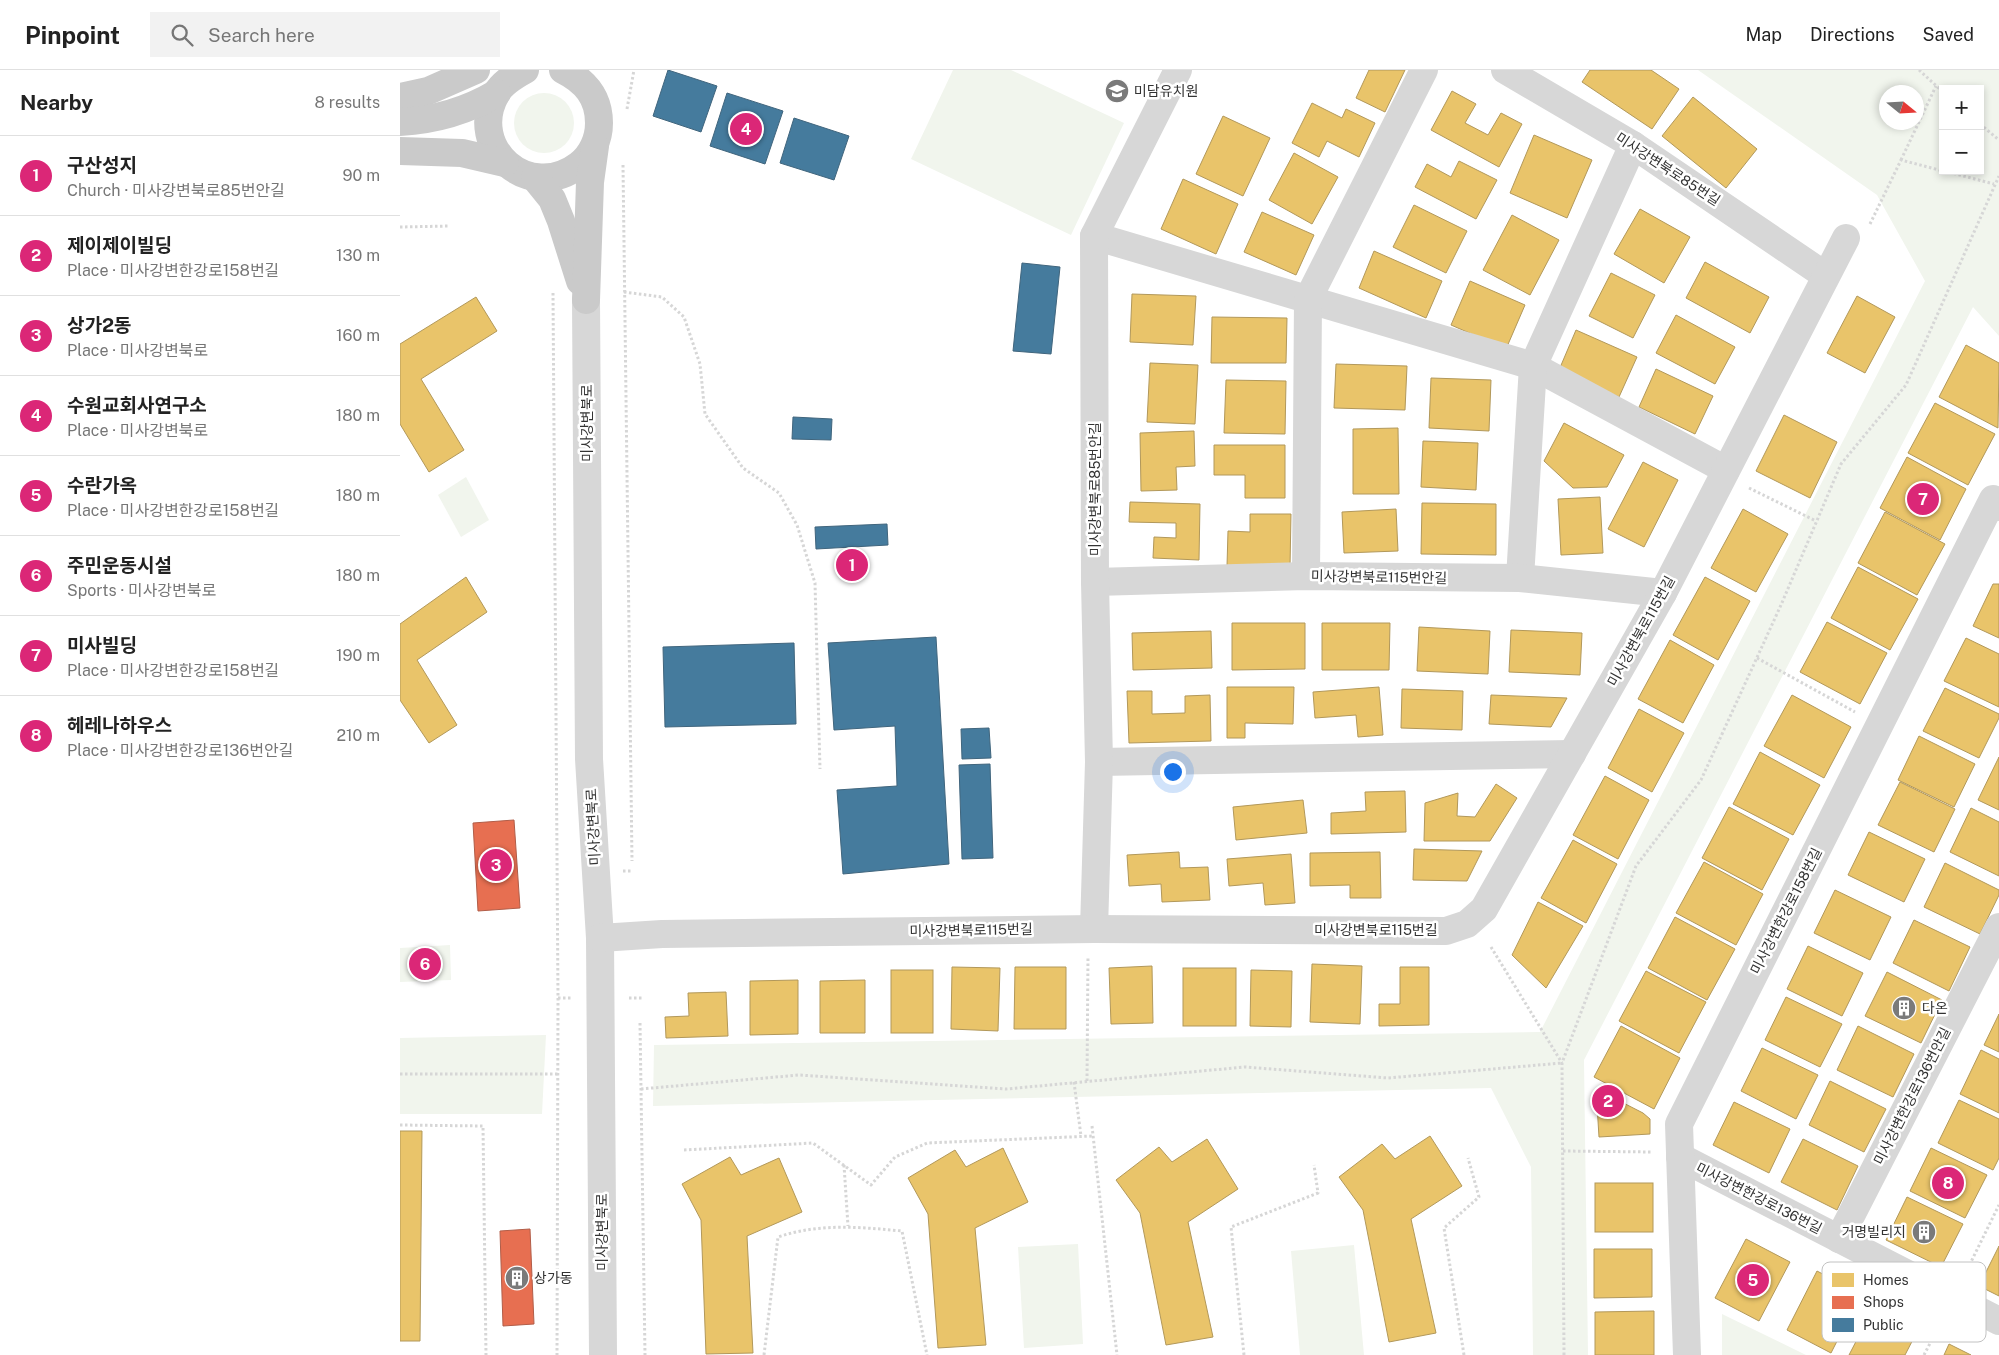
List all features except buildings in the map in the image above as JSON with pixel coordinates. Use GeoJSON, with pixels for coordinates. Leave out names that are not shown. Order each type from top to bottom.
{"type":"FeatureCollection","features":[{"type":"Feature","properties":{"kind":"main road"},"geometry":{"type":"LineString","coordinates":[[400,97],[428,91],[476,70]]}},
{"type":"Feature","properties":{"kind":"main road"},"geometry":{"type":"LineString","coordinates":[[400,122],[458,112],[477,105],[497,92],[510,79],[525,70]]}},
{"type":"Feature","properties":{"kind":"main road"},"geometry":{"type":"LineString","coordinates":[[563,70],[580,79],[596,82],[599,131],[594,146],[590,182],[586,300]]}},
{"type":"Feature","properties":{"kind":"main road"},"geometry":{"type":"LineString","coordinates":[[497,92],[490,110],[488,129],[494,147],[505,162],[518,172],[535,178],[553,178],[570,172],[584,161],[594,146]]}},
{"type":"Feature","properties":{"kind":"main road"},"geometry":{"type":"LineString","coordinates":[[400,151],[462,153],[505,162]]}},
{"type":"Feature","properties":{"kind":"main road"},"geometry":{"type":"LineString","coordinates":[[535,178],[552,199],[555,206],[586,300]]}},
{"type":"Feature","properties":{"kind":"street","name":"미사강변북로85번안길"},"geometry":{"type":"LineString","coordinates":[[1094,929],[1099,762],[1095,582],[1094,236],[1178,70]]}},
{"type":"Feature","properties":{"kind":"street"},"geometry":{"type":"LineString","coordinates":[[1306,576],[1308,299],[1424,70]]}},
{"type":"Feature","properties":{"kind":"street","name":"미사강변북로85번길"},"geometry":{"type":"LineString","coordinates":[[1505,70],[1633,145],[1826,276]]}},
{"type":"Feature","properties":{"kind":"street"},"geometry":{"type":"LineString","coordinates":[[1520,578],[1533,366],[1633,145]]}},
{"type":"Feature","properties":{"kind":"street","name":"미사강변북로115번길"},"geometry":{"type":"LineString","coordinates":[[600,938],[662,934],[1094,929],[1446,931],[1467,924],[1484,909],[1663,593],[1734,478],[1826,276],[1856,235]]}},
{"type":"Feature","properties":{"kind":"street"},"geometry":{"type":"LineString","coordinates":[[1094,236],[1533,366],[1734,478]]}},
{"type":"Feature","properties":{"kind":"street","name":"미사강변북로"},"geometry":{"type":"LineString","coordinates":[[586,300],[589,759],[600,938],[603,1355]]}},
{"type":"Feature","properties":{"kind":"street","name":"미사강변한강로158번길"},"geometry":{"type":"LineString","coordinates":[[1687,1355],[1679,1124],[1997,497]]}},
{"type":"Feature","properties":{"kind":"street","name":"미사강변북로115번안길"},"geometry":{"type":"LineString","coordinates":[[1095,582],[1306,576],[1520,578],[1663,593]]}},
{"type":"Feature","properties":{"kind":"street"},"geometry":{"type":"LineString","coordinates":[[1099,762],[1572,754]]}},
{"type":"Feature","properties":{"kind":"street","name":"미사강변한강로136번안길"},"geometry":{"type":"LineString","coordinates":[[1839,1239],[1999,927]]}},
{"type":"Feature","properties":{"kind":"street","name":"미사강변한강로136번길"},"geometry":{"type":"LineString","coordinates":[[1680,1157],[1884,1262]]}},
{"type":"Feature","properties":{"kind":"street","name":"미사강변한강로136번길"},"geometry":{"type":"LineString","coordinates":[[1986,1314],[1999,1321]]}},
{"type":"Feature","properties":{"kind":"path"},"geometry":{"type":"LineString","coordinates":[[627,112],[634,70]]}},
{"type":"Feature","properties":{"kind":"path"},"geometry":{"type":"LineString","coordinates":[[1919,70],[1939,89]]}},
{"type":"Feature","properties":{"kind":"path"},"geometry":{"type":"LineString","coordinates":[[1856,235],[1902,160],[1936,86]]}},
{"type":"Feature","properties":{"kind":"path"},"geometry":{"type":"LineString","coordinates":[[1984,127],[1999,140]]}},
{"type":"Feature","properties":{"kind":"path"},"geometry":{"type":"LineString","coordinates":[[1902,160],[1939,170]]}},
{"type":"Feature","properties":{"kind":"path"},"geometry":{"type":"LineString","coordinates":[[623,163],[632,861]]}},
{"type":"Feature","properties":{"kind":"path"},"geometry":{"type":"LineString","coordinates":[[1959,175],[1994,184]]}},
{"type":"Feature","properties":{"kind":"path"},"geometry":{"type":"LineString","coordinates":[[1564,1355],[1562,1063],[1636,866],[1702,780],[1842,464],[1906,384],[1999,176]]}},
{"type":"Feature","properties":{"kind":"path"},"geometry":{"type":"LineString","coordinates":[[400,227],[449,226]]}},
{"type":"Feature","properties":{"kind":"path"},"geometry":{"type":"LineString","coordinates":[[554,290],[558,1074],[557,1355]]}},
{"type":"Feature","properties":{"kind":"path"},"geometry":{"type":"LineString","coordinates":[[624,292],[662,297],[684,317],[700,364],[705,414],[743,468],[779,493],[797,525],[815,583],[820,769]]}},
{"type":"Feature","properties":{"kind":"path"},"geometry":{"type":"LineString","coordinates":[[1734,478],[1816,521]]}},
{"type":"Feature","properties":{"kind":"path"},"geometry":{"type":"LineString","coordinates":[[1757,658],[1862,716]]}},
{"type":"Feature","properties":{"kind":"path"},"geometry":{"type":"LineString","coordinates":[[1491,947],[1562,1063]]}},
{"type":"Feature","properties":{"kind":"path"},"geometry":{"type":"LineString","coordinates":[[1087,1081],[1088,955]]}},
{"type":"Feature","properties":{"kind":"path"},"geometry":{"type":"LineString","coordinates":[[640,1022],[645,1355]]}},
{"type":"Feature","properties":{"kind":"path"},"geometry":{"type":"LineString","coordinates":[[641,1089],[799,1075],[1006,1089],[1245,1067],[1388,1078],[1562,1063]]}},
{"type":"Feature","properties":{"kind":"path"},"geometry":{"type":"LineString","coordinates":[[400,1074],[558,1074]]}},
{"type":"Feature","properties":{"kind":"path"},"geometry":{"type":"LineString","coordinates":[[1074,1082],[1081,1136]]}},
{"type":"Feature","properties":{"kind":"path"},"geometry":{"type":"LineString","coordinates":[[400,1125],[483,1126],[486,1355]]}},
{"type":"Feature","properties":{"kind":"path"},"geometry":{"type":"LineString","coordinates":[[1092,1126],[1117,1355]]}},
{"type":"Feature","properties":{"kind":"path"},"geometry":{"type":"LineString","coordinates":[[684,1150],[813,1143],[871,1185],[895,1157],[927,1142],[1093,1136]]}},
{"type":"Feature","properties":{"kind":"path"},"geometry":{"type":"LineString","coordinates":[[1563,1152],[1652,1152]]}},
{"type":"Feature","properties":{"kind":"path"},"geometry":{"type":"LineString","coordinates":[[1464,1355],[1444,1228],[1479,1197],[1468,1158]]}},
{"type":"Feature","properties":{"kind":"path"},"geometry":{"type":"LineString","coordinates":[[844,1164],[848,1226]]}},
{"type":"Feature","properties":{"kind":"path"},"geometry":{"type":"LineString","coordinates":[[1244,1355],[1232,1227],[1318,1193],[1314,1165]]}},
{"type":"Feature","properties":{"kind":"path"},"geometry":{"type":"LineString","coordinates":[[1970,1262],[1999,1205]]}},
{"type":"Feature","properties":{"kind":"path"},"geometry":{"type":"LineString","coordinates":[[764,1355],[778,1236],[798,1230],[848,1226],[902,1231],[927,1355]]}},
{"type":"Feature","properties":{"kind":"path"},"geometry":{"type":"LineString","coordinates":[[1924,1355],[1930,1342]]}},
{"type":"Feature","properties":{"kind":"shaded area"},"geometry":{"type":"Polygon","coordinates":[[[953,70],[1011,70],[1124,123],[1071,235],[911,159],[953,70]]]}},
{"type":"Feature","properties":{"kind":"shaded area"},"geometry":{"type":"Polygon","coordinates":[[[1698,70],[1999,70],[1999,336],[1973,307],[1584,1060],[1588,1355],[1533,1355],[1531,1167],[1491,1088],[653,1106],[654,1045],[1540,1032],[1925,281],[1877,195],[1698,70]]]}},
{"type":"Feature","properties":{"kind":"shaded area"},"geometry":{"type":"Polygon","coordinates":[[[544,93],[561,98],[569,106],[574,123],[569,140],[561,148],[544,153],[527,148],[519,140],[514,123],[519,106],[527,98],[544,93]]]}},
{"type":"Feature","properties":{"kind":"shaded area"},"geometry":{"type":"Polygon","coordinates":[[[466,477],[489,520],[461,537],[438,495],[466,477]]]}},
{"type":"Feature","properties":{"kind":"shaded area"},"geometry":{"type":"Polygon","coordinates":[[[450,945],[451,980],[400,982],[400,948],[450,945]]]}},
{"type":"Feature","properties":{"kind":"shaded area"},"geometry":{"type":"Polygon","coordinates":[[[546,1035],[542,1114],[400,1114],[400,1038],[546,1035]]]}},
{"type":"Feature","properties":{"kind":"shaded area"},"geometry":{"type":"Polygon","coordinates":[[[1078,1244],[1083,1344],[1024,1348],[1018,1247],[1078,1244]]]}},
{"type":"Feature","properties":{"kind":"shaded area"},"geometry":{"type":"Polygon","coordinates":[[[1354,1245],[1364,1355],[1300,1355],[1291,1251],[1354,1245]]]}},
{"type":"Feature","properties":{"kind":"shaded area"},"geometry":{"type":"Polygon","coordinates":[[[1722,1314],[1806,1355],[1722,1355],[1722,1314]]]}},
{"type":"Feature","properties":{"kind":"place","name":"미담유치원"},"geometry":{"type":"Point","coordinates":[1117,91]}},
{"type":"Feature","properties":{"kind":"place","name":"수원교회사연구소"},"geometry":{"type":"Point","coordinates":[746,129]}},
{"type":"Feature","properties":{"kind":"place","name":"미사빌딩"},"geometry":{"type":"Point","coordinates":[1923,499]}},
{"type":"Feature","properties":{"kind":"place","name":"구산성지"},"geometry":{"type":"Point","coordinates":[852,565]}},
{"type":"Feature","properties":{"kind":"place","name":"상가2동"},"geometry":{"type":"Point","coordinates":[496,865]}},
{"type":"Feature","properties":{"kind":"place","name":"주민운동시설"},"geometry":{"type":"Point","coordinates":[425,964]}},
{"type":"Feature","properties":{"kind":"place","name":"다온"},"geometry":{"type":"Point","coordinates":[1904,1008]}},
{"type":"Feature","properties":{"kind":"place","name":"제이제이빌딩"},"geometry":{"type":"Point","coordinates":[1608,1101]}},
{"type":"Feature","properties":{"kind":"place","name":"헤레나하우스"},"geometry":{"type":"Point","coordinates":[1948,1183]}},
{"type":"Feature","properties":{"kind":"place","name":"거명빌리지"},"geometry":{"type":"Point","coordinates":[1924,1232]}},
{"type":"Feature","properties":{"kind":"place","name":"상가동"},"geometry":{"type":"Point","coordinates":[517,1278]}},
{"type":"Feature","properties":{"kind":"place","name":"수란가옥"},"geometry":{"type":"Point","coordinates":[1753,1280]}}]}
